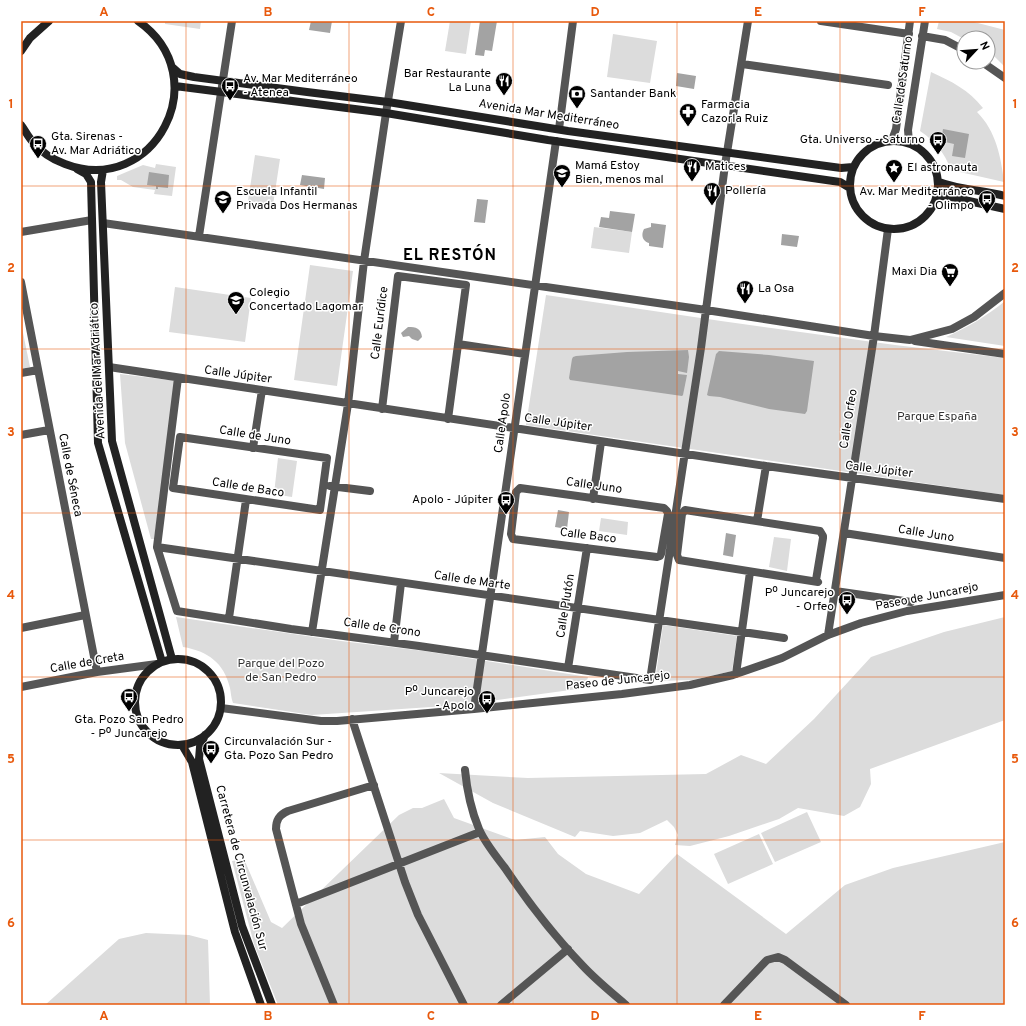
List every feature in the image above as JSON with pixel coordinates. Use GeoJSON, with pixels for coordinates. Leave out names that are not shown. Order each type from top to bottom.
{"type":"FeatureCollection","features":[{"type":"Feature","properties":{"kind":"street"},"geometry":{"type":"LineString","coordinates":[[21,51],[30,38],[48,21]]}},
{"type":"Feature","properties":{"kind":"street"},"geometry":{"type":"LineString","coordinates":[[21,125],[33,144],[53,160],[77,168],[102,170],[126,164],[146,151],[162,132],[172,110],[175,86],[172,67],[163,46],[149,29],[138,21]]}},
{"type":"Feature","properties":{"kind":"street"},"geometry":{"type":"LineString","coordinates":[[199,236],[232,21]]}},
{"type":"Feature","properties":{"kind":"street"},"geometry":{"type":"LineString","coordinates":[[312,632],[348,404],[364,261],[401,21]]}},
{"type":"Feature","properties":{"kind":"street"},"geometry":{"type":"LineString","coordinates":[[559,129],[573,21]]}},
{"type":"Feature","properties":{"kind":"street"},"geometry":{"type":"LineString","coordinates":[[659,620],[706,310],[725,166],[748,21]]}},
{"type":"Feature","properties":{"kind":"street"},"geometry":{"type":"LineString","coordinates":[[821,21],[909,34]]}},
{"type":"Feature","properties":{"kind":"street","name":"Calle de Saturno"},"geometry":{"type":"LineString","coordinates":[[892,140],[896,129],[910,21]]}},
{"type":"Feature","properties":{"kind":"street","name":"Calle de Saturno"},"geometry":{"type":"LineString","coordinates":[[909,142],[908,130],[925,21]]}},
{"type":"Feature","properties":{"kind":"street"},"geometry":{"type":"LineString","coordinates":[[922,36],[945,40],[956,46]]}},
{"type":"Feature","properties":{"kind":"street"},"geometry":{"type":"LineString","coordinates":[[742,64],[888,85]]}},
{"type":"Feature","properties":{"kind":"street","name":"Avenida Mar Mediterráneo"},"geometry":{"type":"LineString","coordinates":[[172,67],[180,74],[388,102],[559,129],[841,168],[853,167]]}},
{"type":"Feature","properties":{"kind":"street"},"geometry":{"type":"LineString","coordinates":[[994,70],[1005,78]]}},
{"type":"Feature","properties":{"kind":"street","name":"Avenida Mar Mediterráneo"},"geometry":{"type":"LineString","coordinates":[[175,86],[386,113],[556,141],[840,182],[850,188]]}},
{"type":"Feature","properties":{"kind":"street"},"geometry":{"type":"LineString","coordinates":[[892,140],[909,142],[921,149],[930,158],[936,170],[939,182],[937,197],[932,209],[924,218],[913,225],[901,229],[888,229],[874,224],[862,215],[856,207],[850,188],[850,177],[853,167],[860,156],[869,148],[880,142],[892,140]]}},
{"type":"Feature","properties":{"kind":"street","name":"Calle Apolo"},"geometry":{"type":"LineString","coordinates":[[474,709],[556,141]]}},
{"type":"Feature","properties":{"kind":"street","name":"Avenida del Mar Adriático"},"geometry":{"type":"LineString","coordinates":[[77,168],[86,174],[91,182],[98,443],[160,663]]}},
{"type":"Feature","properties":{"kind":"street","name":"Avenida del Mar Adriático"},"geometry":{"type":"LineString","coordinates":[[102,170],[112,440],[172,659]]}},
{"type":"Feature","properties":{"kind":"street"},"geometry":{"type":"LineString","coordinates":[[939,182],[948,186],[1005,196]]}},
{"type":"Feature","properties":{"kind":"street"},"geometry":{"type":"LineString","coordinates":[[937,197],[946,196],[1005,209]]}},
{"type":"Feature","properties":{"kind":"street"},"geometry":{"type":"LineString","coordinates":[[21,232],[92,220]]}},
{"type":"Feature","properties":{"kind":"street"},"geometry":{"type":"LineString","coordinates":[[103,223],[1005,354]]}},
{"type":"Feature","properties":{"kind":"street","name":"Calle Orfeo"},"geometry":{"type":"LineString","coordinates":[[828,635],[874,336],[888,229]]}},
{"type":"Feature","properties":{"kind":"street"},"geometry":{"type":"LineString","coordinates":[[398,276],[399,266]]}},
{"type":"Feature","properties":{"kind":"street"},"geometry":{"type":"LineString","coordinates":[[448,419],[468,275]]}},
{"type":"Feature","properties":{"kind":"street","name":"Calle Eurídice"},"geometry":{"type":"LineString","coordinates":[[382,409],[398,276],[466,285]]}},
{"type":"Feature","properties":{"kind":"street","name":"Calle de Séneca"},"geometry":{"type":"LineString","coordinates":[[21,282],[97,672]]}},
{"type":"Feature","properties":{"kind":"street"},"geometry":{"type":"LineString","coordinates":[[910,340],[952,329],[974,317],[1005,293]]}},
{"type":"Feature","properties":{"kind":"street"},"geometry":{"type":"LineString","coordinates":[[458,344],[525,354]]}},
{"type":"Feature","properties":{"kind":"street","name":"Calle Júpiter"},"geometry":{"type":"LineString","coordinates":[[109,368],[852,479],[1005,499]]}},
{"type":"Feature","properties":{"kind":"street"},"geometry":{"type":"LineString","coordinates":[[21,373],[38,370]]}},
{"type":"Feature","properties":{"kind":"street"},"geometry":{"type":"LineString","coordinates":[[157,547],[178,378]]}},
{"type":"Feature","properties":{"kind":"street"},"geometry":{"type":"LineString","coordinates":[[254,448],[262,390]]}},
{"type":"Feature","properties":{"kind":"street"},"geometry":{"type":"LineString","coordinates":[[21,435],[49,430]]}},
{"type":"Feature","properties":{"kind":"street","name":"Calle de Juno"},"geometry":{"type":"LineString","coordinates":[[173,488],[180,436],[327,458],[320,510]]}},
{"type":"Feature","properties":{"kind":"street"},"geometry":{"type":"LineString","coordinates":[[594,499],[601,442]]}},
{"type":"Feature","properties":{"kind":"street"},"geometry":{"type":"LineString","coordinates":[[757,521],[766,466]]}},
{"type":"Feature","properties":{"kind":"street"},"geometry":{"type":"LineString","coordinates":[[323,485],[370,491]]}},
{"type":"Feature","properties":{"kind":"street","name":"Calle de Baco"},"geometry":{"type":"LineString","coordinates":[[173,488],[320,510]]}},
{"type":"Feature","properties":{"kind":"street","name":"Calle Juno"},"geometry":{"type":"LineString","coordinates":[[516,539],[513,538],[511,534],[516,492],[517,489],[520,488],[664,508],[668,514],[662,554],[657,557]]}},
{"type":"Feature","properties":{"kind":"street"},"geometry":{"type":"LineString","coordinates":[[229,618],[246,500]]}},
{"type":"Feature","properties":{"kind":"street"},"geometry":{"type":"LineString","coordinates":[[687,510],[757,521],[820,531],[823,538],[816,580],[818,582],[682,561],[677,558],[682,514],[684,511],[687,510]]}},
{"type":"Feature","properties":{"kind":"street","name":"Calle Juno"},"geometry":{"type":"LineString","coordinates":[[844,533],[1005,558]]}},
{"type":"Feature","properties":{"kind":"street","name":"Calle Baco"},"geometry":{"type":"LineString","coordinates":[[516,539],[657,557]]}},
{"type":"Feature","properties":{"kind":"street","name":"Calle de Marte"},"geometry":{"type":"LineString","coordinates":[[157,547],[784,638]]}},
{"type":"Feature","properties":{"kind":"street","name":"Calle de Crono"},"geometry":{"type":"LineString","coordinates":[[157,547],[177,611],[312,632],[394,642],[650,680],[659,620]]}},
{"type":"Feature","properties":{"kind":"street","name":"Calle Plutón"},"geometry":{"type":"LineString","coordinates":[[568,668],[587,548]]}},
{"type":"Feature","properties":{"kind":"street"},"geometry":{"type":"LineString","coordinates":[[736,674],[750,572]]}},
{"type":"Feature","properties":{"kind":"street"},"geometry":{"type":"LineString","coordinates":[[394,642],[401,583]]}},
{"type":"Feature","properties":{"kind":"street"},"geometry":{"type":"LineString","coordinates":[[835,591],[911,602]]}},
{"type":"Feature","properties":{"kind":"street","name":"Paseo de Juncarejo"},"geometry":{"type":"LineString","coordinates":[[221,708],[321,721],[474,709],[622,694],[690,685],[736,674],[782,658],[828,635],[861,622],[907,610],[1005,595]]}},
{"type":"Feature","properties":{"kind":"street"},"geometry":{"type":"LineString","coordinates":[[21,628],[85,615]]}},
{"type":"Feature","properties":{"kind":"street"},"geometry":{"type":"LineString","coordinates":[[172,659],[185,659],[198,663],[208,671],[216,682],[220,694],[221,708],[213,727],[195,742],[182,745],[165,743],[154,738],[144,727],[137,714],[135,700],[138,685],[146,673],[160,663],[172,659]]}},
{"type":"Feature","properties":{"kind":"street","name":"Calle de Creta"},"geometry":{"type":"LineString","coordinates":[[21,687],[97,672],[160,663]]}},
{"type":"Feature","properties":{"kind":"street"},"geometry":{"type":"LineString","coordinates":[[352,719],[418,915],[464,1005]]}},
{"type":"Feature","properties":{"kind":"street","name":"Carretera de Circunvalación Sur"},"geometry":{"type":"LineString","coordinates":[[205,735],[200,747],[199,758],[242,926],[272,1005]]}},
{"type":"Feature","properties":{"kind":"street","name":"Carretera de Circunvalación Sur"},"geometry":{"type":"LineString","coordinates":[[182,745],[192,762],[235,932],[262,1005]]}},
{"type":"Feature","properties":{"kind":"street"},"geometry":{"type":"LineString","coordinates":[[466,770],[467,792],[480,832],[521,892],[568,949],[583,966],[626,1005]]}},
{"type":"Feature","properties":{"kind":"street"},"geometry":{"type":"LineString","coordinates":[[334,1005],[301,924],[276,829],[276,822],[283,813],[288,811],[374,785]]}},
{"type":"Feature","properties":{"kind":"street"},"geometry":{"type":"LineString","coordinates":[[296,904],[480,832]]}},
{"type":"Feature","properties":{"kind":"street"},"geometry":{"type":"LineString","coordinates":[[501,1005],[568,949]]}},
{"type":"Feature","properties":{"kind":"street"},"geometry":{"type":"LineString","coordinates":[[724,1005],[763,963],[772,958],[778,957],[785,960],[846,1005]]}},
{"type":"Feature","properties":{"kind":"green space"},"geometry":{"type":"Polygon","coordinates":[[[165,21],[201,21],[200,29],[165,24],[165,21]]]}},
{"type":"Feature","properties":{"kind":"green space"},"geometry":{"type":"Polygon","coordinates":[[[450,21],[471,21],[466,54],[445,51],[450,21]]]}},
{"type":"Feature","properties":{"kind":"green space"},"geometry":{"type":"Polygon","coordinates":[[[939,21],[970,21],[1005,30],[1005,67],[996,58],[996,30],[956,30],[956,35],[937,29],[939,21]]]}},
{"type":"Feature","properties":{"kind":"green space"},"geometry":{"type":"Polygon","coordinates":[[[613,34],[657,41],[650,83],[607,77],[613,34]]]}},
{"type":"Feature","properties":{"kind":"green space"},"geometry":{"type":"Polygon","coordinates":[[[931,72],[966,91],[983,108],[977,112],[989,127],[993,136],[999,154],[1004,182],[951,170],[939,148],[931,139],[920,131],[931,72]]]}},
{"type":"Feature","properties":{"kind":"green space"},"geometry":{"type":"Polygon","coordinates":[[[255,155],[280,159],[273,205],[248,201],[255,155]]]}},
{"type":"Feature","properties":{"kind":"green space"},"geometry":{"type":"Polygon","coordinates":[[[156,164],[176,167],[172,196],[154,194],[155,190],[133,187],[121,180],[117,180],[117,176],[143,165],[155,168],[156,164]]]}},
{"type":"Feature","properties":{"kind":"green space"},"geometry":{"type":"Polygon","coordinates":[[[594,227],[632,232],[629,253],[591,248],[594,227]]]}},
{"type":"Feature","properties":{"kind":"green space"},"geometry":{"type":"Polygon","coordinates":[[[310,265],[353,271],[337,386],[294,380],[310,265]]]}},
{"type":"Feature","properties":{"kind":"green space"},"geometry":{"type":"Polygon","coordinates":[[[175,287],[251,298],[245,342],[169,332],[175,287]]]}},
{"type":"Feature","properties":{"kind":"green space","name":"Parque España"},"geometry":{"type":"Polygon","coordinates":[[[546,295],[895,345],[1005,358],[1005,495],[526,425],[546,295]]]}},
{"type":"Feature","properties":{"kind":"green space"},"geometry":{"type":"Polygon","coordinates":[[[1005,301],[1005,346],[946,337],[977,321],[1005,301]]]}},
{"type":"Feature","properties":{"kind":"green space"},"geometry":{"type":"Polygon","coordinates":[[[21,323],[30,367],[21,369],[21,323]]]}},
{"type":"Feature","properties":{"kind":"green space"},"geometry":{"type":"Polygon","coordinates":[[[120,374],[177,381],[154,539],[151,539],[125,443],[120,374]]]}},
{"type":"Feature","properties":{"kind":"green space"},"geometry":{"type":"Polygon","coordinates":[[[278,458],[297,461],[292,497],[274,494],[278,458]]]}},
{"type":"Feature","properties":{"kind":"green space"},"geometry":{"type":"Polygon","coordinates":[[[601,518],[628,522],[627,535],[599,531],[601,518]]]}},
{"type":"Feature","properties":{"kind":"green space"},"geometry":{"type":"Polygon","coordinates":[[[774,537],[791,539],[787,571],[769,567],[774,537]]]}},
{"type":"Feature","properties":{"kind":"green space","name":"Parque del Pozo de San Pedro"},"geometry":{"type":"Polygon","coordinates":[[[176,617],[341,641],[424,651],[588,677],[585,688],[461,705],[312,715],[233,703],[227,679],[219,665],[207,655],[183,647],[176,617]]]}},
{"type":"Feature","properties":{"kind":"green space"},"geometry":{"type":"Polygon","coordinates":[[[1005,617],[1005,720],[870,769],[871,784],[860,807],[844,816],[798,808],[779,819],[729,836],[690,846],[675,845],[678,835],[674,827],[667,820],[640,833],[613,836],[580,831],[575,837],[493,803],[439,773],[528,778],[706,774],[741,755],[766,764],[814,719],[871,657],[944,632],[1005,617]]]}},
{"type":"Feature","properties":{"kind":"green space"},"geometry":{"type":"Polygon","coordinates":[[[663,625],[737,636],[732,671],[693,680],[655,681],[663,625]]]}},
{"type":"Feature","properties":{"kind":"green space"},"geometry":{"type":"Polygon","coordinates":[[[444,799],[454,818],[515,840],[545,837],[558,854],[586,874],[639,894],[677,854],[786,934],[845,885],[893,868],[1005,842],[1005,1005],[278,1005],[254,944],[232,861],[244,859],[271,922],[282,928],[399,815],[413,808],[422,808],[444,799]]]}},
{"type":"Feature","properties":{"kind":"green space"},"geometry":{"type":"Polygon","coordinates":[[[807,812],[821,842],[775,862],[761,833],[807,812]]]}},
{"type":"Feature","properties":{"kind":"green space"},"geometry":{"type":"Polygon","coordinates":[[[759,834],[773,864],[728,884],[714,854],[759,834]]]}},
{"type":"Feature","properties":{"kind":"green space"},"geometry":{"type":"Polygon","coordinates":[[[146,933],[189,935],[208,940],[210,1005],[45,1005],[119,939],[146,933]]]}},
{"type":"Feature","properties":{"kind":"shaded area"},"geometry":{"type":"Polygon","coordinates":[[[311,21],[332,21],[330,33],[309,30],[311,21]]]}},
{"type":"Feature","properties":{"kind":"shaded area"},"geometry":{"type":"Polygon","coordinates":[[[480,21],[497,21],[492,51],[485,50],[484,56],[475,55],[480,21]]]}},
{"type":"Feature","properties":{"kind":"shaded area"},"geometry":{"type":"Polygon","coordinates":[[[677,73],[696,76],[694,89],[676,86],[677,73]]]}},
{"type":"Feature","properties":{"kind":"shaded area"},"geometry":{"type":"Polygon","coordinates":[[[943,129],[969,134],[965,158],[952,156],[954,144],[941,141],[943,129]]]}},
{"type":"Feature","properties":{"kind":"shaded area"},"geometry":{"type":"Polygon","coordinates":[[[149,172],[169,175],[168,188],[158,187],[158,189],[156,189],[156,186],[147,185],[149,172]]]}},
{"type":"Feature","properties":{"kind":"shaded area"},"geometry":{"type":"Polygon","coordinates":[[[302,175],[325,178],[324,189],[300,185],[302,175]]]}},
{"type":"Feature","properties":{"kind":"shaded area"},"geometry":{"type":"Polygon","coordinates":[[[477,199],[488,200],[485,223],[474,222],[477,199]]]}},
{"type":"Feature","properties":{"kind":"shaded area"},"geometry":{"type":"Polygon","coordinates":[[[610,211],[635,214],[632,232],[599,227],[601,217],[609,218],[610,211]]]}},
{"type":"Feature","properties":{"kind":"shaded area"},"geometry":{"type":"Polygon","coordinates":[[[651,223],[666,225],[663,248],[649,246],[649,243],[642,236],[644,229],[651,227],[651,223]]]}},
{"type":"Feature","properties":{"kind":"shaded area"},"geometry":{"type":"Polygon","coordinates":[[[782,234],[799,236],[797,247],[781,245],[782,234]]]}},
{"type":"Feature","properties":{"kind":"shaded area"},"geometry":{"type":"Polygon","coordinates":[[[408,327],[416,328],[421,332],[422,337],[418,341],[409,336],[403,337],[401,333],[408,327]]]}},
{"type":"Feature","properties":{"kind":"shaded area"},"geometry":{"type":"Polygon","coordinates":[[[688,350],[689,357],[687,373],[678,371],[678,374],[687,375],[682,396],[570,380],[569,378],[572,359],[576,356],[627,352],[688,350]]]}},
{"type":"Feature","properties":{"kind":"shaded area"},"geometry":{"type":"Polygon","coordinates":[[[719,351],[769,355],[814,361],[807,411],[805,414],[769,409],[707,395],[716,354],[719,351]]]}},
{"type":"Feature","properties":{"kind":"shaded area"},"geometry":{"type":"Polygon","coordinates":[[[558,510],[569,512],[567,529],[555,527],[558,510]]]}},
{"type":"Feature","properties":{"kind":"shaded area"},"geometry":{"type":"Polygon","coordinates":[[[726,533],[736,535],[733,557],[723,555],[726,533]]]}},
{"type":"Feature","properties":{"kind":"place","name":"Bar Restaurante La Luna"},"geometry":{"type":"Point","coordinates":[504,96]}},
{"type":"Feature","properties":{"kind":"place","name":"Av. Mar Mediterráneo - Atenea"},"geometry":{"type":"Point","coordinates":[230,101]}},
{"type":"Feature","properties":{"kind":"place","name":"Santander Bank"},"geometry":{"type":"Point","coordinates":[577,109]}},
{"type":"Feature","properties":{"kind":"place","name":"Farmacia Cazorla Ruiz"},"geometry":{"type":"Point","coordinates":[688,127]}},
{"type":"Feature","properties":{"kind":"place","name":"Gta. Universo - Saturno"},"geometry":{"type":"Point","coordinates":[938,155]}},
{"type":"Feature","properties":{"kind":"place","name":"Gta. Sirenas - Av. Mar Adriático"},"geometry":{"type":"Point","coordinates":[38,159]}},
{"type":"Feature","properties":{"kind":"place","name":"Matices"},"geometry":{"type":"Point","coordinates":[692,182]}},
{"type":"Feature","properties":{"kind":"place","name":"El astronauta"},"geometry":{"type":"Point","coordinates":[894,183]}},
{"type":"Feature","properties":{"kind":"place","name":"Mamá Estoy Bien, menos mal"},"geometry":{"type":"Point","coordinates":[562,188]}},
{"type":"Feature","properties":{"kind":"place","name":"Pollería"},"geometry":{"type":"Point","coordinates":[712,206]}},
{"type":"Feature","properties":{"kind":"place","name":"Escuela Infantil Privada Dos Hermanas"},"geometry":{"type":"Point","coordinates":[223,214]}},
{"type":"Feature","properties":{"kind":"place","name":"Av. Mar Mediterráneo - Olimpo"},"geometry":{"type":"Point","coordinates":[987,214]}},
{"type":"Feature","properties":{"kind":"place","name":"Maxi Dia"},"geometry":{"type":"Point","coordinates":[950,287]}},
{"type":"Feature","properties":{"kind":"place","name":"La Osa"},"geometry":{"type":"Point","coordinates":[745,304]}},
{"type":"Feature","properties":{"kind":"place","name":"Colegio Concertado Lagomar"},"geometry":{"type":"Point","coordinates":[236,315]}},
{"type":"Feature","properties":{"kind":"place","name":"Apolo - Júpiter"},"geometry":{"type":"Point","coordinates":[506,515]}},
{"type":"Feature","properties":{"kind":"place","name":"Pº Juncarejo - Orfeo"},"geometry":{"type":"Point","coordinates":[847,615]}},
{"type":"Feature","properties":{"kind":"place","name":"Gta. Pozo San Pedro - Pº Juncarejo"},"geometry":{"type":"Point","coordinates":[129,712]}},
{"type":"Feature","properties":{"kind":"place","name":"Pº Juncarejo - Apolo"},"geometry":{"type":"Point","coordinates":[487,714]}},
{"type":"Feature","properties":{"kind":"place","name":"Circunvalación Sur - Gta. Pozo San Pedro"},"geometry":{"type":"Point","coordinates":[211,764]}},
{"type":"Feature","properties":{"kind":"district","name":"EL RESTÓN"},"geometry":{"type":"Point","coordinates":[450,256]}}]}
